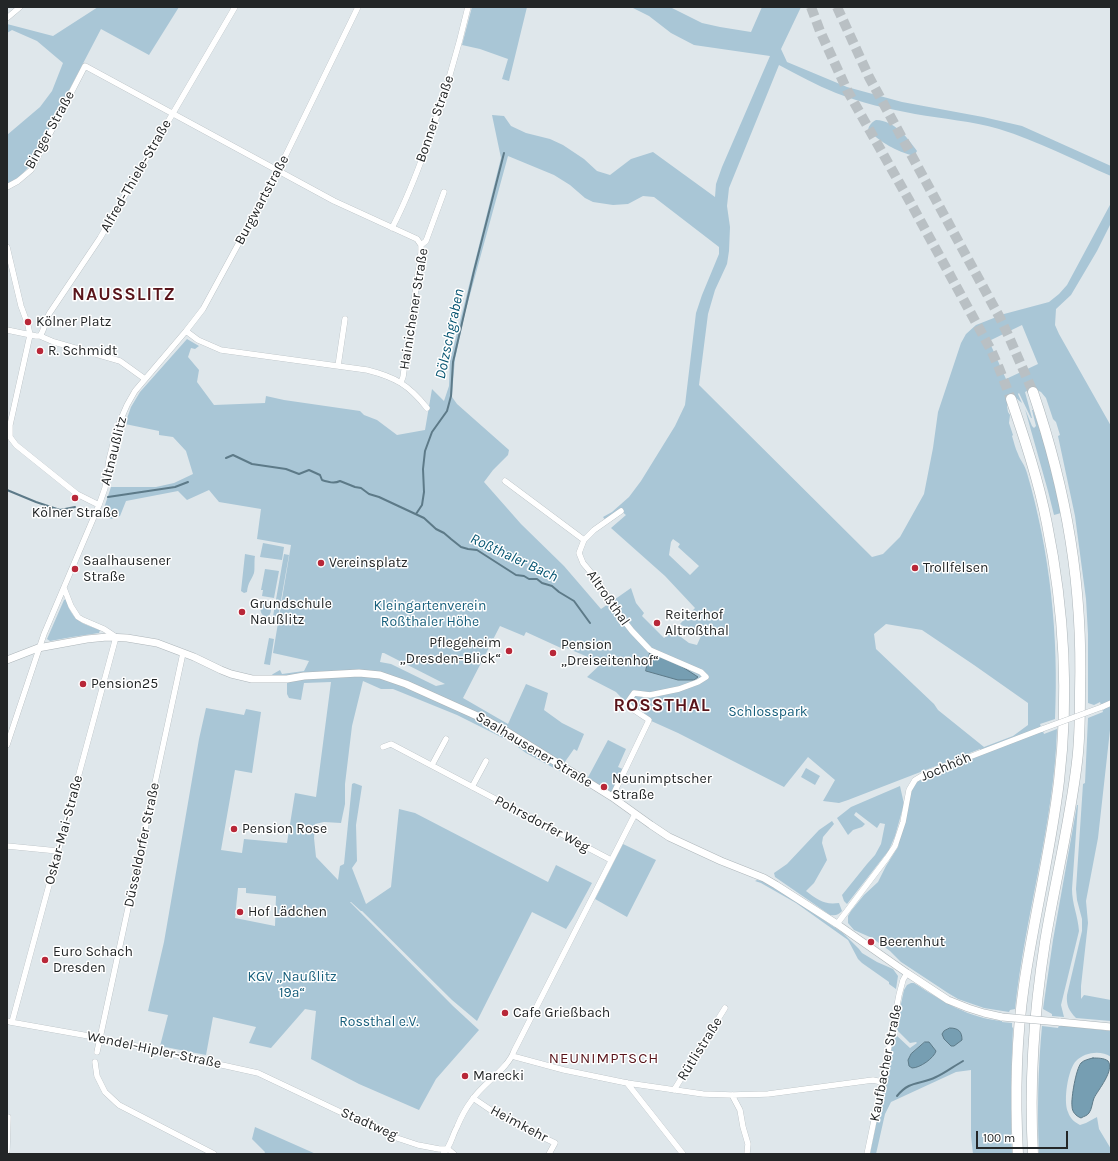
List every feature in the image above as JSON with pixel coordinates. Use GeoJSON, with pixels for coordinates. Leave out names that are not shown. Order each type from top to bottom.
{"type":"FeatureCollection","features":[{"type":"Feature","properties":{"kind":"highway"},"geometry":{"type":"LineString","coordinates":[[1032,1154],[1032,1074],[1038,989],[1077,762],[1080,725],[1081,664],[1079,611],[1071,537],[1057,471],[1046,429],[1033,392]]}},
{"type":"Feature","properties":{"kind":"highway"},"geometry":{"type":"LineString","coordinates":[[1011,399],[1034,472],[1047,523],[1058,591],[1064,667],[1059,781],[1024,987],[1017,1078],[1018,1154]]}},
{"type":"Feature","properties":{"kind":"street"},"geometry":{"type":"LineString","coordinates":[[7,18],[20,7]]}},
{"type":"Feature","properties":{"kind":"street","name":"Alfred-Thiele-Straße"},"geometry":{"type":"LineString","coordinates":[[40,336],[46,319],[100,238],[235,7]]}},
{"type":"Feature","properties":{"kind":"street","name":"Burgwartstraße"},"geometry":{"type":"LineString","coordinates":[[145,379],[203,309],[278,171],[358,7]]}},
{"type":"Feature","properties":{"kind":"street","name":"Bonner Straße"},"geometry":{"type":"LineString","coordinates":[[392,228],[420,163],[440,109],[468,7]]}},
{"type":"Feature","properties":{"kind":"street","name":"Binger Straße"},"geometry":{"type":"LineString","coordinates":[[7,187],[18,181],[31,170],[85,66],[173,114]]}},
{"type":"Feature","properties":{"kind":"street"},"geometry":{"type":"LineString","coordinates":[[173,114],[334,201],[417,239],[421,245]]}},
{"type":"Feature","properties":{"kind":"street","name":"Hainichener Straße"},"geometry":{"type":"LineString","coordinates":[[401,382],[421,254],[421,245],[426,241],[444,192]]}},
{"type":"Feature","properties":{"kind":"street"},"geometry":{"type":"LineString","coordinates":[[7,247],[21,306],[30,335],[10,425],[10,437],[16,446],[76,494],[100,505]]}},
{"type":"Feature","properties":{"kind":"street"},"geometry":{"type":"LineString","coordinates":[[338,366],[345,319]]}},
{"type":"Feature","properties":{"kind":"street"},"geometry":{"type":"LineString","coordinates":[[7,330],[40,336],[59,344],[120,361],[145,379]]}},
{"type":"Feature","properties":{"kind":"street"},"geometry":{"type":"LineString","coordinates":[[186,331],[198,340],[221,350],[367,370],[384,374],[401,382],[418,396],[427,408]]}},
{"type":"Feature","properties":{"kind":"street","name":"Altnaußlitz"},"geometry":{"type":"LineString","coordinates":[[7,745],[38,648],[100,505],[105,488],[109,460],[117,428],[135,391],[145,379]]}},
{"type":"Feature","properties":{"kind":"street"},"geometry":{"type":"LineString","coordinates":[[506,481],[584,540],[594,530],[621,511]]}},
{"type":"Feature","properties":{"kind":"street","name":"Altroßthal"},"geometry":{"type":"LineString","coordinates":[[584,540],[578,552],[583,563],[598,581],[632,631],[650,650],[701,672],[706,677],[679,690],[650,696],[634,693],[627,703],[631,708],[649,720],[612,797]]}},
{"type":"Feature","properties":{"kind":"street"},"geometry":{"type":"LineString","coordinates":[[64,588],[71,606],[78,617],[104,629],[116,637]]}},
{"type":"Feature","properties":{"kind":"street","name":"Saalhausener Straße"},"geometry":{"type":"LineString","coordinates":[[7,660],[38,648],[87,639],[116,637],[157,643],[231,674],[252,679],[287,679],[304,676],[359,673],[380,675],[413,686],[486,720],[612,797],[669,837],[721,862],[764,878],[837,924],[942,996],[958,1004],[984,1013],[1002,1017],[1111,1027]]}},
{"type":"Feature","properties":{"kind":"street","name":"Oskar-Mai-Straße"},"geometry":{"type":"LineString","coordinates":[[9,1022],[58,851],[116,637]]}},
{"type":"Feature","properties":{"kind":"street","name":"Düsseldorfer Straße"},"geometry":{"type":"LineString","coordinates":[[97,1052],[183,653]]}},
{"type":"Feature","properties":{"kind":"street","name":"Jochhöh"},"geometry":{"type":"LineString","coordinates":[[837,924],[895,846],[903,822],[909,790],[914,780],[925,774],[1111,703]]}},
{"type":"Feature","properties":{"kind":"street"},"geometry":{"type":"LineString","coordinates":[[432,765],[446,739]]}},
{"type":"Feature","properties":{"kind":"street","name":"Pohrsdorfer Weg"},"geometry":{"type":"LineString","coordinates":[[383,747],[391,744],[611,860]]}},
{"type":"Feature","properties":{"kind":"street"},"geometry":{"type":"LineString","coordinates":[[472,787],[486,761]]}},
{"type":"Feature","properties":{"kind":"street"},"geometry":{"type":"LineString","coordinates":[[443,1154],[448,1149],[464,1111],[473,1098],[512,1056],[635,814]]}},
{"type":"Feature","properties":{"kind":"street"},"geometry":{"type":"LineString","coordinates":[[7,846],[58,851]]}},
{"type":"Feature","properties":{"kind":"street","name":"Kaufbacher Straße"},"geometry":{"type":"LineString","coordinates":[[867,1154],[899,994],[903,980],[907,973]]}},
{"type":"Feature","properties":{"kind":"street","name":"Rütlistraße"},"geometry":{"type":"LineString","coordinates":[[674,1090],[725,1008]]}},
{"type":"Feature","properties":{"kind":"street","name":"Wendel-Hipler-Straße"},"geometry":{"type":"LineString","coordinates":[[9,1022],[100,1038],[252,1071],[292,1088]]}},
{"type":"Feature","properties":{"kind":"street"},"geometry":{"type":"LineString","coordinates":[[512,1056],[564,1070],[627,1083],[703,1094],[768,1094],[873,1080],[882,1082]]}},
{"type":"Feature","properties":{"kind":"street"},"geometry":{"type":"LineString","coordinates":[[95,1062],[97,1076],[105,1092],[119,1106],[214,1154]]}},
{"type":"Feature","properties":{"kind":"street"},"geometry":{"type":"LineString","coordinates":[[627,1083],[683,1154]]}},
{"type":"Feature","properties":{"kind":"street","name":"Stadtweg"},"geometry":{"type":"LineString","coordinates":[[292,1088],[391,1136],[418,1145],[448,1149]]}},
{"type":"Feature","properties":{"kind":"street"},"geometry":{"type":"LineString","coordinates":[[732,1095],[740,1110],[748,1144],[747,1154]]}},
{"type":"Feature","properties":{"kind":"street","name":"Heimkehr"},"geometry":{"type":"LineString","coordinates":[[473,1098],[501,1117],[555,1143],[549,1154]]}},
{"type":"Feature","properties":{"kind":"street"},"geometry":{"type":"LineString","coordinates":[[7,1151],[8,1117]]}},
{"type":"Feature","properties":{"kind":"street"},"geometry":{"type":"LineString","coordinates":[[448,1149],[454,1154]]}},
{"type":"Feature","properties":{"kind":"green space"},"geometry":{"type":"Polygon","coordinates":[[[98,7],[179,7],[149,55],[101,29],[30,165],[20,176],[7,184],[7,135],[40,107],[52,91],[63,63],[37,41],[12,30],[7,33],[7,24],[53,36],[98,7]]]}},
{"type":"Feature","properties":{"kind":"green space"},"geometry":{"type":"Polygon","coordinates":[[[472,7],[527,7],[509,81],[502,79],[508,59],[480,49],[462,45],[472,7]]]}},
{"type":"Feature","properties":{"kind":"green space"},"geometry":{"type":"Polygon","coordinates":[[[631,7],[670,7],[702,23],[751,32],[762,7],[801,7],[781,49],[787,62],[847,87],[902,102],[1022,126],[1111,166],[1111,176],[1042,145],[989,126],[905,112],[855,100],[821,87],[779,65],[729,188],[727,206],[730,227],[729,251],[727,264],[715,290],[708,314],[699,385],[872,557],[883,554],[900,537],[924,494],[938,412],[961,343],[966,334],[976,325],[1004,314],[1049,302],[1059,294],[1067,285],[1111,203],[1111,223],[1097,251],[1071,295],[1056,309],[1055,325],[1111,426],[1111,721],[1098,838],[1086,901],[1088,923],[1081,999],[1084,995],[1111,1000],[1111,1021],[1076,1018],[1070,1010],[1067,1002],[1067,995],[1082,931],[1082,919],[1076,889],[1083,784],[1085,783],[1088,718],[1103,712],[1100,702],[1094,705],[1088,703],[1088,634],[1086,599],[1075,516],[1058,436],[1060,435],[1046,398],[1037,390],[1030,396],[1027,391],[1025,392],[1032,418],[1019,393],[1018,394],[1022,403],[1015,397],[1008,401],[1007,406],[1010,415],[1009,423],[1012,436],[1017,452],[1026,470],[1035,503],[1042,533],[1051,594],[1056,657],[1055,719],[1040,724],[1044,734],[1057,729],[1051,800],[1025,939],[1015,1009],[1010,1010],[1009,1012],[984,1008],[958,999],[901,962],[890,951],[872,938],[854,930],[848,923],[848,916],[851,911],[864,895],[878,882],[898,847],[909,790],[915,780],[980,752],[980,749],[839,803],[823,801],[835,780],[808,757],[784,787],[678,733],[649,720],[631,708],[616,692],[587,677],[602,663],[562,646],[561,648],[526,632],[524,636],[500,626],[463,698],[508,724],[526,684],[548,693],[544,710],[562,723],[584,734],[577,751],[574,749],[562,766],[565,774],[526,753],[511,742],[457,715],[393,689],[381,689],[363,681],[352,726],[345,784],[345,804],[341,823],[324,822],[315,824],[314,838],[316,857],[338,880],[340,866],[344,864],[352,784],[354,783],[362,786],[356,825],[357,861],[352,868],[366,904],[391,887],[399,809],[415,813],[548,882],[556,865],[592,883],[566,929],[532,912],[477,1021],[452,1000],[362,911],[350,902],[453,1006],[479,1030],[436,1079],[419,1110],[359,1084],[311,1059],[316,1011],[305,1009],[271,1048],[249,1043],[256,1027],[213,1017],[206,1055],[160,1046],[168,1015],[148,1011],[164,942],[199,739],[206,708],[244,715],[246,709],[261,712],[252,773],[235,770],[221,850],[242,853],[244,839],[287,843],[295,793],[316,797],[331,682],[304,683],[301,700],[289,698],[287,694],[287,679],[267,679],[280,670],[282,674],[304,671],[309,661],[273,653],[291,545],[257,539],[261,509],[219,502],[209,490],[187,500],[178,491],[126,501],[120,516],[111,519],[103,511],[111,487],[156,487],[174,483],[193,474],[186,451],[173,437],[159,435],[159,431],[125,424],[131,407],[140,392],[187,339],[199,346],[195,349],[191,348],[188,357],[199,370],[197,382],[214,405],[265,403],[266,396],[360,411],[364,415],[377,420],[397,435],[425,430],[432,389],[444,401],[449,386],[450,361],[501,158],[492,115],[504,116],[511,126],[526,133],[550,139],[563,145],[584,159],[597,171],[610,175],[631,159],[653,152],[715,197],[716,184],[722,167],[770,56],[694,45],[671,33],[649,16],[631,7]],[[508,156],[465,313],[455,359],[452,397],[457,404],[509,450],[508,455],[493,470],[484,482],[521,524],[564,566],[601,609],[631,588],[636,603],[644,613],[642,616],[664,638],[673,631],[689,643],[697,645],[701,636],[680,624],[695,608],[665,576],[611,528],[626,515],[621,511],[606,521],[603,517],[612,512],[629,497],[641,481],[675,426],[685,405],[696,313],[719,254],[719,247],[654,197],[643,196],[628,204],[613,205],[593,202],[585,198],[570,185],[554,175],[508,156]],[[1022,325],[989,341],[1006,379],[1038,364],[1022,325]],[[673,539],[671,542],[669,555],[690,575],[699,566],[678,547],[680,544],[673,539]],[[886,624],[874,634],[876,649],[934,704],[938,710],[984,747],[1013,736],[1028,725],[1028,703],[922,630],[886,624]],[[382,653],[380,662],[391,664],[436,686],[445,684],[384,653],[382,653]],[[238,888],[235,918],[275,926],[276,896],[246,893],[246,888],[238,888]]]}},
{"type":"Feature","properties":{"kind":"green space"},"geometry":{"type":"Polygon","coordinates":[[[876,120],[889,123],[900,131],[917,151],[914,156],[889,146],[868,130],[871,124],[876,120]]]}},
{"type":"Feature","properties":{"kind":"green space"},"geometry":{"type":"Polygon","coordinates":[[[1025,409],[1032,426],[1034,428],[1036,426],[1032,410],[1038,423],[1049,461],[1061,513],[1054,515],[1025,409]]]}},
{"type":"Feature","properties":{"kind":"green space"},"geometry":{"type":"Polygon","coordinates":[[[263,543],[284,547],[282,560],[260,557],[263,543]]]}},
{"type":"Feature","properties":{"kind":"green space"},"geometry":{"type":"Polygon","coordinates":[[[245,554],[255,556],[254,573],[247,592],[244,593],[241,591],[245,554]]]}},
{"type":"Feature","properties":{"kind":"green space"},"geometry":{"type":"Polygon","coordinates":[[[284,554],[289,555],[277,623],[272,622],[284,554]]]}},
{"type":"Feature","properties":{"kind":"green space"},"geometry":{"type":"Polygon","coordinates":[[[265,569],[279,571],[274,598],[262,596],[263,590],[261,590],[265,569]]]}},
{"type":"Feature","properties":{"kind":"green space"},"geometry":{"type":"Polygon","coordinates":[[[66,599],[74,617],[82,623],[100,630],[99,633],[50,641],[47,639],[64,600],[66,599]]]}},
{"type":"Feature","properties":{"kind":"green space"},"geometry":{"type":"Polygon","coordinates":[[[267,602],[271,606],[271,611],[267,617],[262,615],[261,607],[267,602]]]}},
{"type":"Feature","properties":{"kind":"green space"},"geometry":{"type":"Polygon","coordinates":[[[269,638],[274,639],[270,665],[264,664],[269,638]]]}},
{"type":"Feature","properties":{"kind":"green space"},"geometry":{"type":"Polygon","coordinates":[[[608,740],[626,749],[618,767],[625,770],[612,797],[586,781],[608,740]]]}},
{"type":"Feature","properties":{"kind":"green space"},"geometry":{"type":"Polygon","coordinates":[[[806,768],[820,776],[815,785],[801,777],[806,768]]]}},
{"type":"Feature","properties":{"kind":"green space"},"geometry":{"type":"Polygon","coordinates":[[[900,786],[904,804],[895,836],[889,850],[847,904],[842,895],[875,855],[881,844],[885,824],[880,823],[877,828],[856,812],[854,815],[865,824],[862,827],[853,830],[848,835],[837,818],[851,807],[900,786]]]}},
{"type":"Feature","properties":{"kind":"green space"},"geometry":{"type":"Polygon","coordinates":[[[1077,805],[1072,889],[1079,931],[1061,1005],[1064,1017],[1052,1016],[1052,1014],[1043,1009],[1053,940],[1077,805]]]}},
{"type":"Feature","properties":{"kind":"green space"},"geometry":{"type":"Polygon","coordinates":[[[832,821],[834,824],[823,837],[822,843],[827,860],[814,883],[806,891],[821,901],[839,903],[842,911],[838,914],[830,915],[775,877],[774,873],[787,864],[819,830],[832,821]]]}},
{"type":"Feature","properties":{"kind":"green space"},"geometry":{"type":"Polygon","coordinates":[[[623,844],[656,860],[627,917],[595,899],[623,844]]]}},
{"type":"Feature","properties":{"kind":"green space"},"geometry":{"type":"Polygon","coordinates":[[[755,881],[763,881],[843,933],[862,953],[893,969],[898,976],[896,989],[858,959],[848,940],[796,903],[755,881]]]}},
{"type":"Feature","properties":{"kind":"green space"},"geometry":{"type":"Polygon","coordinates":[[[914,983],[956,1008],[978,1016],[1012,1023],[1012,1154],[973,1154],[971,1136],[971,1070],[956,1072],[891,1102],[885,1114],[876,1154],[870,1154],[894,1036],[896,1035],[910,1048],[917,1043],[910,1043],[897,1030],[896,1027],[904,990],[907,985],[914,983]]]}},
{"type":"Feature","properties":{"kind":"green space"},"geometry":{"type":"Polygon","coordinates":[[[1059,1025],[1111,1031],[1111,1057],[1103,1053],[1093,1053],[1088,1054],[1076,1061],[1073,1065],[1067,1085],[1066,1101],[1070,1116],[1080,1125],[1097,1117],[1099,1129],[1111,1149],[1111,1154],[1039,1154],[1038,1090],[1042,1026],[1058,1028],[1059,1025]]]}},
{"type":"Feature","properties":{"kind":"green space"},"geometry":{"type":"Polygon","coordinates":[[[255,1127],[316,1154],[264,1154],[265,1152],[252,1139],[255,1127]]]}},
{"type":"Feature","properties":{"kind":"shaded area"},"geometry":{"type":"Polygon","coordinates":[[[650,653],[678,664],[698,677],[694,680],[678,680],[646,671],[650,653]]]}},
{"type":"Feature","properties":{"kind":"shaded area"},"geometry":{"type":"Polygon","coordinates":[[[950,1028],[958,1030],[961,1035],[962,1040],[954,1046],[951,1046],[944,1039],[942,1034],[950,1028]]]}},
{"type":"Feature","properties":{"kind":"shaded area"},"geometry":{"type":"Polygon","coordinates":[[[925,1042],[929,1042],[936,1051],[935,1054],[923,1064],[912,1068],[909,1066],[908,1060],[911,1054],[925,1042]]]}},
{"type":"Feature","properties":{"kind":"shaded area"},"geometry":{"type":"Polygon","coordinates":[[[1093,1058],[1108,1061],[1110,1065],[1108,1075],[1094,1098],[1090,1111],[1087,1115],[1081,1118],[1075,1114],[1072,1108],[1074,1084],[1077,1071],[1081,1063],[1085,1060],[1093,1058]]]}},
{"type":"Feature","properties":{"kind":"waterway","name":"Dölzschgraben"},"geometry":{"type":"LineString","coordinates":[[416,514],[422,505],[424,492],[423,469],[425,451],[432,432],[447,411],[451,396],[453,362],[504,153]]}},
{"type":"Feature","properties":{"kind":"waterway","name":"Roßthaler Bach"},"geometry":{"type":"LineString","coordinates":[[226,458],[233,455],[252,464],[286,469],[299,474],[309,470],[320,475],[322,480],[333,483],[340,481],[361,488],[369,494],[379,497],[424,518],[436,529],[444,533],[461,547],[477,550],[516,575],[524,576],[529,579],[537,579],[542,583],[552,586],[574,601],[590,623]]}},
{"type":"Feature","properties":{"kind":"waterway","name":"Roßthaler Bach"},"geometry":{"type":"LineString","coordinates":[[108,497],[175,487],[188,482]]}},
{"type":"Feature","properties":{"kind":"waterway","name":"Roßthaler Bach"},"geometry":{"type":"LineString","coordinates":[[7,490],[60,510],[75,507]]}},
{"type":"Feature","properties":{"kind":"waterway"},"geometry":{"type":"LineString","coordinates":[[897,1096],[906,1087],[943,1074],[963,1061]]}},
{"type":"Feature","properties":{"kind":"tunnel"},"geometry":{"type":"LineString","coordinates":[[811,7],[820,31],[847,90],[991,350],[1011,399]]}},
{"type":"Feature","properties":{"kind":"tunnel"},"geometry":{"type":"LineString","coordinates":[[837,7],[869,77],[1000,318],[1033,392]]}},
{"type":"Feature","properties":{"kind":"place","name":"Kölner Platz"},"geometry":{"type":"Point","coordinates":[28,322]}},
{"type":"Feature","properties":{"kind":"place","name":"R. Schmidt"},"geometry":{"type":"Point","coordinates":[40,351]}},
{"type":"Feature","properties":{"kind":"place","name":"Kölner Straße"},"geometry":{"type":"Point","coordinates":[75,498]}},
{"type":"Feature","properties":{"kind":"place","name":"Vereinsplatz"},"geometry":{"type":"Point","coordinates":[321,563]}},
{"type":"Feature","properties":{"kind":"place","name":"Trollfelsen"},"geometry":{"type":"Point","coordinates":[915,568]}},
{"type":"Feature","properties":{"kind":"place","name":"Saalhausener Straße"},"geometry":{"type":"Point","coordinates":[75,569]}},
{"type":"Feature","properties":{"kind":"place","name":"Grundschule Naußlitz"},"geometry":{"type":"Point","coordinates":[242,612]}},
{"type":"Feature","properties":{"kind":"place","name":"Reiterhof Altroßthal"},"geometry":{"type":"Point","coordinates":[657,623]}},
{"type":"Feature","properties":{"kind":"place","name":"Pflegeheim „Dresden-Blick“"},"geometry":{"type":"Point","coordinates":[509,651]}},
{"type":"Feature","properties":{"kind":"place","name":"Pension „Dreiseitenhof“"},"geometry":{"type":"Point","coordinates":[553,653]}},
{"type":"Feature","properties":{"kind":"place","name":"Pension25"},"geometry":{"type":"Point","coordinates":[83,684]}},
{"type":"Feature","properties":{"kind":"place","name":"Neunimptscher Straße"},"geometry":{"type":"Point","coordinates":[604,787]}},
{"type":"Feature","properties":{"kind":"place","name":"Pension Rose"},"geometry":{"type":"Point","coordinates":[234,829]}},
{"type":"Feature","properties":{"kind":"place","name":"Hof Lädchen"},"geometry":{"type":"Point","coordinates":[240,912]}},
{"type":"Feature","properties":{"kind":"place","name":"Beerenhut"},"geometry":{"type":"Point","coordinates":[871,942]}},
{"type":"Feature","properties":{"kind":"place","name":"Euro Schach Dresden"},"geometry":{"type":"Point","coordinates":[45,960]}},
{"type":"Feature","properties":{"kind":"place","name":"Cafe Grießbach"},"geometry":{"type":"Point","coordinates":[505,1013]}},
{"type":"Feature","properties":{"kind":"place","name":"Marecki"},"geometry":{"type":"Point","coordinates":[465,1076]}},
{"type":"Feature","properties":{"kind":"district","name":"NAUSSLITZ"},"geometry":{"type":"Point","coordinates":[124,295]}},
{"type":"Feature","properties":{"kind":"district","name":"ROSSTHAL"},"geometry":{"type":"Point","coordinates":[662,706]}},
{"type":"Feature","properties":{"kind":"district","name":"NEUNIMPTSCH"},"geometry":{"type":"Point","coordinates":[604,1059]}},
{"type":"Feature","properties":{"kind":"park label","name":"Kleingartenverein Roßthaler Höhe"},"geometry":{"type":"Point","coordinates":[430,614]}},
{"type":"Feature","properties":{"kind":"park label","name":"Schlosspark"},"geometry":{"type":"Point","coordinates":[768,712]}},
{"type":"Feature","properties":{"kind":"park label","name":"KGV „Naußlitz 19a“"},"geometry":{"type":"Point","coordinates":[292,986]}},
{"type":"Feature","properties":{"kind":"park label","name":"Rossthal e.V."},"geometry":{"type":"Point","coordinates":[379,1022]}}]}
